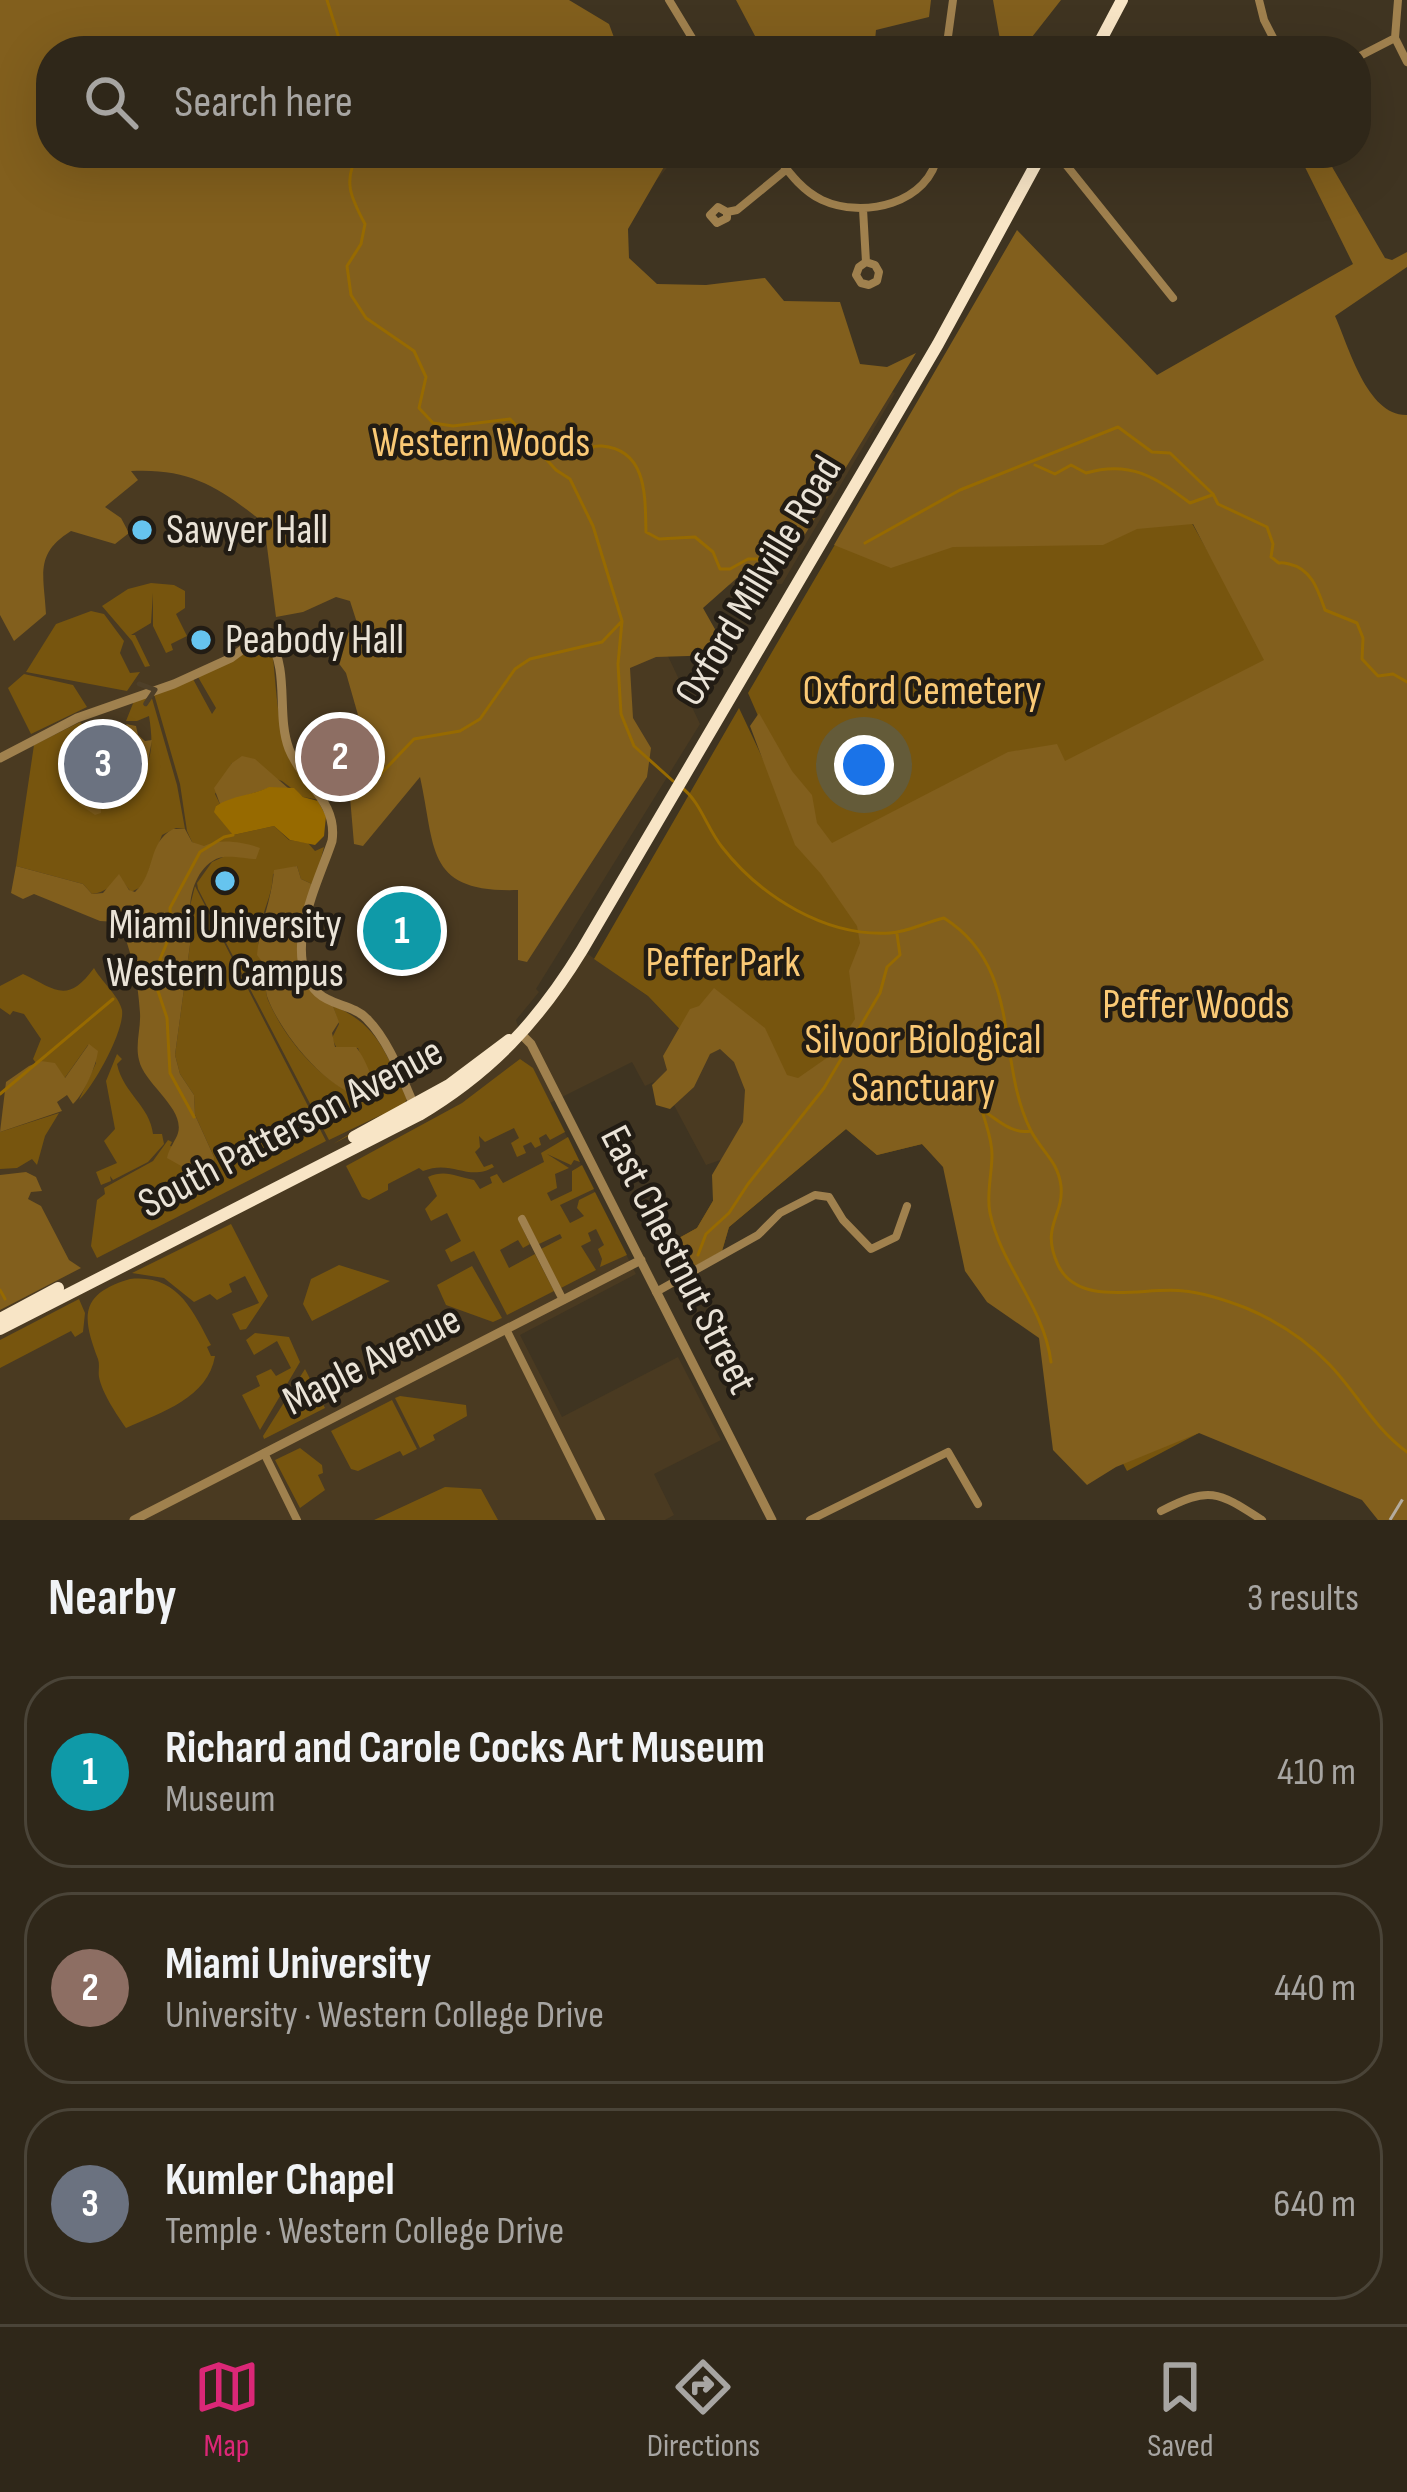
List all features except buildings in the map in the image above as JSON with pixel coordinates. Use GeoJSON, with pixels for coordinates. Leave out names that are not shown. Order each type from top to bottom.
{"type":"FeatureCollection","features":[{"type":"Feature","properties":{"kind":"highway"},"geometry":{"type":"LineString","coordinates":[[1103,36],[1122,0]]}},
{"type":"Feature","properties":{"kind":"highway","name":"Oxford Millville Road"},"geometry":{"type":"LineString","coordinates":[[520,1033],[566,976],[1038,168]]}},
{"type":"Feature","properties":{"kind":"highway","name":"South Patterson Avenue"},"geometry":{"type":"LineString","coordinates":[[0,1330],[485,1071],[520,1033]]}},
{"type":"Feature","properties":{"kind":"highway","name":"South Patterson Avenue"},"geometry":{"type":"LineString","coordinates":[[0,1319],[416,1110]]}},
{"type":"Feature","properties":{"kind":"street"},"geometry":{"type":"LineString","coordinates":[[669,0],[691,36]]}},
{"type":"Feature","properties":{"kind":"street"},"geometry":{"type":"LineString","coordinates":[[948,36],[953,0]]}},
{"type":"Feature","properties":{"kind":"street"},"geometry":{"type":"LineString","coordinates":[[1259,0],[1272,36]]}},
{"type":"Feature","properties":{"kind":"street"},"geometry":{"type":"LineString","coordinates":[[1398,0],[1395,38],[1407,62]]}},
{"type":"Feature","properties":{"kind":"street"},"geometry":{"type":"LineString","coordinates":[[1371,50],[1395,38]]}},
{"type":"Feature","properties":{"kind":"street"},"geometry":{"type":"LineString","coordinates":[[727,212],[787,169],[817,198],[863,209],[910,195],[927,181],[932,168]]}},
{"type":"Feature","properties":{"kind":"street"},"geometry":{"type":"LineString","coordinates":[[1069,168],[1173,298]]}},
{"type":"Feature","properties":{"kind":"street"},"geometry":{"type":"LineString","coordinates":[[863,209],[866,262]]}},
{"type":"Feature","properties":{"kind":"street"},"geometry":{"type":"LineString","coordinates":[[2,756],[77,718],[215,666],[263,637],[273,645],[289,749],[328,810],[332,841],[303,935],[305,968],[318,992],[357,1011],[377,1032],[416,1110]]}},
{"type":"Feature","properties":{"kind":"street","name":"East Chestnut Street"},"geometry":{"type":"LineString","coordinates":[[520,1033],[531,1044],[772,1520]]}},
{"type":"Feature","properties":{"kind":"street"},"geometry":{"type":"LineString","coordinates":[[656,1292],[745,1244],[780,1213],[814,1195],[829,1197],[871,1249],[896,1237],[907,1206]]}},
{"type":"Feature","properties":{"kind":"street"},"geometry":{"type":"LineString","coordinates":[[522,1219],[563,1300]]}},
{"type":"Feature","properties":{"kind":"street","name":"Maple Avenue"},"geometry":{"type":"LineString","coordinates":[[134,1520],[640,1260]]}},
{"type":"Feature","properties":{"kind":"street"},"geometry":{"type":"LineString","coordinates":[[506,1329],[601,1520]]}},
{"type":"Feature","properties":{"kind":"street"},"geometry":{"type":"LineString","coordinates":[[810,1520],[948,1452],[978,1504]]}},
{"type":"Feature","properties":{"kind":"street"},"geometry":{"type":"LineString","coordinates":[[264,1454],[297,1520]]}},
{"type":"Feature","properties":{"kind":"street"},"geometry":{"type":"LineString","coordinates":[[1161,1511],[1190,1496],[1213,1492],[1262,1520]]}},
{"type":"Feature","properties":{"kind":"shaded area"},"geometry":{"type":"Polygon","coordinates":[[[0,0],[36,36],[36,168],[667,168],[602,244],[661,297],[895,393],[782,584],[662,586],[650,618],[700,724],[536,989],[539,992],[516,1020],[520,1032],[582,950],[648,996],[691,1041],[738,1041],[768,1108],[729,1157],[706,1165],[660,1079],[645,1086],[632,1062],[550,1103],[636,1274],[520,1335],[562,1417],[678,1357],[721,1440],[654,1474],[674,1515],[665,1520],[0,1520],[0,0]]]}},
{"type":"Feature","properties":{"kind":"shaded area"},"geometry":{"type":"Polygon","coordinates":[[[269,787],[294,788],[303,797],[318,801],[326,816],[324,836],[315,845],[290,840],[274,826],[233,835],[214,812],[223,802],[269,787]]]}},
{"type":"Feature","properties":{"kind":"green space","name":"Western Woods"},"geometry":{"type":"Polygon","coordinates":[[[0,0],[569,0],[609,24],[613,36],[36,36],[36,168],[663,168],[628,229],[629,258],[657,284],[706,285],[765,278],[784,301],[840,302],[860,364],[887,367],[916,353],[804,536],[773,565],[738,577],[703,608],[716,631],[720,655],[656,657],[630,668],[633,718],[651,748],[647,777],[527,962],[518,960],[518,890],[488,889],[450,875],[434,845],[420,777],[363,846],[354,844],[350,797],[364,736],[346,673],[334,657],[332,644],[358,626],[350,601],[336,597],[303,612],[276,617],[264,523],[233,499],[187,477],[131,471],[138,480],[105,507],[121,518],[129,533],[115,544],[71,531],[46,557],[46,614],[14,641],[0,615],[0,0]]]}},
{"type":"Feature","properties":{"kind":"green space"},"geometry":{"type":"Polygon","coordinates":[[[736,0],[931,0],[929,17],[876,30],[875,36],[755,36],[736,0]]]}},
{"type":"Feature","properties":{"kind":"green space"},"geometry":{"type":"Polygon","coordinates":[[[993,0],[1061,0],[1033,36],[999,36],[993,0]]]}},
{"type":"Feature","properties":{"kind":"green space","name":"Silvoor Biological Sanctuary"},"geometry":{"type":"Polygon","coordinates":[[[1305,168],[1333,168],[1385,258],[1392,260],[1407,252],[1407,267],[1335,316],[1370,392],[1393,412],[1407,415],[1407,1520],[1378,1520],[1362,1500],[1199,1433],[1116,1467],[1087,1485],[1053,1450],[1039,1338],[987,1302],[965,1271],[943,1167],[922,1144],[877,1155],[846,1129],[729,1227],[722,1251],[683,1273],[670,1243],[697,1228],[713,1201],[712,1175],[743,1122],[745,1090],[734,1062],[720,1049],[710,1054],[694,1087],[670,1109],[656,1105],[652,1085],[667,1070],[663,1056],[690,1009],[699,1006],[714,988],[765,1028],[787,1075],[798,1078],[831,1055],[855,1019],[849,971],[860,943],[857,926],[795,845],[750,726],[759,713],[792,771],[812,795],[817,823],[832,843],[1008,752],[1057,744],[1065,761],[1264,660],[1193,524],[1137,529],[1103,545],[953,547],[891,568],[834,545],[1017,230],[1157,375],[1353,264],[1305,168]]]}},
{"type":"Feature","properties":{"kind":"green space","name":"Peffer Woods"},"geometry":{"type":"Polygon","coordinates":[[[1189,518],[1272,665],[1407,1099],[1297,1381],[1127,1471],[1051,1329],[1090,1307],[922,1144],[877,1155],[846,1129],[729,1227],[722,1251],[670,1243],[697,1228],[768,1107],[738,1041],[691,1041],[648,996],[594,959],[739,708],[779,793],[815,846],[748,693],[840,536],[1189,518]]]}},
{"type":"Feature","properties":{"kind":"green space"},"geometry":{"type":"Polygon","coordinates":[[[151,583],[185,591],[185,608],[176,614],[187,636],[171,644],[173,650],[166,653],[153,626],[153,593],[151,623],[131,635],[150,666],[145,667],[132,641],[102,606],[128,589],[151,583]]]}},
{"type":"Feature","properties":{"kind":"green space"},"geometry":{"type":"Polygon","coordinates":[[[91,611],[104,614],[124,641],[120,653],[130,673],[140,672],[127,691],[26,672],[56,624],[91,611]]]}},
{"type":"Feature","properties":{"kind":"green space"},"geometry":{"type":"Polygon","coordinates":[[[258,646],[266,647],[273,657],[279,717],[288,749],[320,800],[303,797],[282,781],[232,763],[215,794],[220,804],[216,806],[233,835],[274,826],[289,840],[308,843],[315,851],[324,847],[314,885],[301,879],[297,866],[273,874],[258,937],[268,972],[268,1000],[307,1059],[334,1083],[364,1099],[378,1090],[358,1048],[337,1049],[332,1038],[339,1024],[333,1006],[349,1013],[380,1044],[407,1099],[402,1108],[333,1144],[383,1114],[329,1140],[198,889],[197,883],[212,862],[223,857],[192,842],[187,831],[180,784],[154,694],[193,679],[212,714],[216,708],[198,677],[258,646]]]}},
{"type":"Feature","properties":{"kind":"green space"},"geometry":{"type":"Polygon","coordinates":[[[24,674],[73,685],[87,707],[31,734],[8,688],[24,674]]]}},
{"type":"Feature","properties":{"kind":"green space"},"geometry":{"type":"Polygon","coordinates":[[[151,695],[185,829],[162,835],[143,886],[131,892],[124,883],[92,894],[83,884],[16,866],[34,745],[80,722],[97,746],[88,756],[89,773],[78,783],[99,804],[145,768],[151,747],[149,716],[126,721],[134,701],[151,695]]]}},
{"type":"Feature","properties":{"kind":"green space"},"geometry":{"type":"Polygon","coordinates":[[[126,724],[136,726],[145,741],[152,740],[145,777],[135,781],[127,794],[101,799],[101,813],[95,815],[79,804],[76,789],[89,773],[100,774],[104,781],[112,777],[108,769],[139,754],[126,724]]]}},
{"type":"Feature","properties":{"kind":"green space"},"geometry":{"type":"Polygon","coordinates":[[[242,756],[255,759],[288,788],[269,788],[220,804],[214,788],[242,756]]]}},
{"type":"Feature","properties":{"kind":"green space"},"geometry":{"type":"Polygon","coordinates":[[[173,829],[185,829],[192,842],[204,846],[232,842],[260,848],[256,859],[225,857],[208,865],[196,881],[191,901],[192,930],[175,1055],[214,1157],[213,1175],[190,1171],[167,1158],[179,1124],[139,1060],[138,990],[119,922],[100,921],[34,894],[23,899],[11,893],[16,866],[83,884],[92,894],[103,893],[119,874],[135,892],[159,842],[173,829]]]}},
{"type":"Feature","properties":{"kind":"green space"},"geometry":{"type":"Polygon","coordinates":[[[297,866],[301,879],[314,885],[300,965],[333,1006],[339,1022],[332,1033],[335,1047],[356,1047],[365,1062],[378,1090],[368,1099],[338,1086],[309,1060],[284,1029],[267,995],[268,970],[257,955],[274,870],[297,866]]]}},
{"type":"Feature","properties":{"kind":"green space"},"geometry":{"type":"Polygon","coordinates":[[[195,886],[326,1141],[97,1258],[91,1246],[97,1200],[105,1194],[104,1188],[153,1161],[168,1140],[170,1146],[214,1157],[175,1055],[192,930],[188,914],[195,886]]]}},
{"type":"Feature","properties":{"kind":"green space"},"geometry":{"type":"Polygon","coordinates":[[[94,968],[117,999],[122,1019],[107,1057],[79,1100],[96,1063],[88,1045],[64,1079],[41,1061],[36,1063],[33,1059],[41,1039],[24,1014],[13,1011],[10,1015],[0,1008],[0,986],[23,974],[68,990],[94,968]]]}},
{"type":"Feature","properties":{"kind":"green space"},"geometry":{"type":"Polygon","coordinates":[[[89,1044],[98,1051],[97,1057],[73,1104],[67,1095],[57,1102],[62,1111],[0,1132],[6,1082],[41,1061],[55,1063],[65,1078],[89,1044]]]}},
{"type":"Feature","properties":{"kind":"green space"},"geometry":{"type":"Polygon","coordinates":[[[117,1054],[125,1083],[147,1115],[153,1134],[162,1134],[164,1144],[148,1162],[113,1180],[110,1176],[111,1181],[101,1185],[96,1172],[117,1163],[104,1141],[115,1129],[106,1081],[117,1054]]]}},
{"type":"Feature","properties":{"kind":"green space"},"geometry":{"type":"Polygon","coordinates":[[[520,1059],[533,1068],[565,1132],[550,1140],[546,1134],[539,1138],[541,1145],[523,1146],[526,1153],[517,1157],[511,1143],[519,1138],[514,1128],[485,1142],[479,1136],[480,1147],[475,1152],[484,1167],[494,1167],[476,1172],[419,1168],[369,1200],[362,1197],[346,1166],[462,1103],[520,1059]]]}},
{"type":"Feature","properties":{"kind":"green space"},"geometry":{"type":"Polygon","coordinates":[[[59,1113],[45,1136],[37,1165],[32,1159],[17,1168],[0,1169],[0,1132],[59,1113]]]}},
{"type":"Feature","properties":{"kind":"green space"},"geometry":{"type":"Polygon","coordinates":[[[568,1137],[580,1162],[574,1160],[571,1165],[547,1154],[569,1168],[555,1174],[557,1188],[547,1193],[551,1201],[572,1191],[572,1171],[582,1165],[594,1189],[560,1205],[570,1223],[584,1216],[577,1208],[579,1200],[595,1192],[627,1255],[600,1267],[598,1249],[604,1245],[596,1229],[588,1233],[591,1241],[581,1246],[596,1270],[561,1288],[541,1249],[562,1238],[560,1234],[539,1244],[523,1216],[518,1219],[530,1244],[523,1248],[518,1240],[500,1250],[509,1268],[535,1254],[554,1291],[507,1315],[474,1251],[451,1262],[445,1250],[461,1241],[447,1213],[431,1221],[425,1209],[437,1196],[428,1177],[451,1174],[474,1180],[480,1189],[497,1174],[503,1183],[544,1162],[541,1153],[568,1137]]]}},
{"type":"Feature","properties":{"kind":"green space"},"geometry":{"type":"Polygon","coordinates":[[[26,1172],[36,1177],[42,1191],[31,1192],[28,1199],[41,1206],[69,1260],[81,1268],[0,1310],[0,1175],[26,1172]]]}},
{"type":"Feature","properties":{"kind":"green space"},"geometry":{"type":"Polygon","coordinates":[[[231,1224],[268,1296],[246,1329],[240,1330],[232,1314],[259,1303],[245,1276],[229,1284],[232,1292],[217,1300],[210,1294],[194,1302],[164,1278],[132,1273],[231,1224]]]}},
{"type":"Feature","properties":{"kind":"green space"},"geometry":{"type":"Polygon","coordinates":[[[339,1265],[390,1281],[312,1321],[303,1304],[311,1279],[339,1265]]]}},
{"type":"Feature","properties":{"kind":"green space"},"geometry":{"type":"Polygon","coordinates":[[[472,1266],[502,1318],[493,1322],[446,1305],[437,1285],[472,1266]]]}},
{"type":"Feature","properties":{"kind":"green space"},"geometry":{"type":"Polygon","coordinates":[[[130,1279],[160,1282],[181,1297],[215,1356],[211,1370],[193,1393],[126,1428],[101,1383],[88,1319],[93,1300],[101,1292],[130,1279]]]}},
{"type":"Feature","properties":{"kind":"green space"},"geometry":{"type":"Polygon","coordinates":[[[79,1299],[85,1313],[83,1332],[75,1337],[71,1331],[0,1368],[0,1340],[79,1299]]]}},
{"type":"Feature","properties":{"kind":"green space"},"geometry":{"type":"Polygon","coordinates":[[[255,1333],[289,1337],[300,1362],[260,1430],[242,1395],[260,1386],[256,1376],[271,1369],[276,1376],[291,1368],[277,1341],[254,1355],[246,1340],[255,1333]]]}},
{"type":"Feature","properties":{"kind":"green space"},"geometry":{"type":"Polygon","coordinates":[[[305,1369],[325,1408],[264,1439],[263,1436],[305,1369]]]}},
{"type":"Feature","properties":{"kind":"green space"},"geometry":{"type":"Polygon","coordinates":[[[395,1398],[466,1405],[467,1416],[420,1448],[395,1398]]]}},
{"type":"Feature","properties":{"kind":"green space"},"geometry":{"type":"Polygon","coordinates":[[[392,1400],[417,1449],[403,1456],[400,1451],[358,1471],[351,1469],[331,1431],[392,1400]]]}},
{"type":"Feature","properties":{"kind":"green space"},"geometry":{"type":"Polygon","coordinates":[[[300,1448],[322,1465],[323,1473],[318,1475],[325,1490],[300,1508],[275,1460],[300,1448]]]}},
{"type":"Feature","properties":{"kind":"green space"},"geometry":{"type":"Polygon","coordinates":[[[445,1487],[481,1489],[498,1520],[374,1520],[445,1487]]]}},
{"type":"Feature","properties":{"kind":"waterway"},"geometry":{"type":"LineString","coordinates":[[327,0],[338,36]]}},
{"type":"Feature","properties":{"kind":"waterway"},"geometry":{"type":"LineString","coordinates":[[353,168],[350,189],[365,224],[361,244],[347,266],[351,295],[366,318],[414,351],[426,377],[419,408],[433,423],[453,426],[510,419],[570,479],[593,526],[622,621],[621,714],[634,746],[673,781]]}},
{"type":"Feature","properties":{"kind":"waterway"},"geometry":{"type":"LineString","coordinates":[[518,425],[566,448],[602,446],[628,456],[641,478],[646,532],[659,539],[695,537],[713,552],[720,569],[748,559],[771,559],[777,543],[792,535]]}},
{"type":"Feature","properties":{"kind":"waterway"},"geometry":{"type":"LineString","coordinates":[[865,543],[960,490],[1118,427],[1152,452],[1170,453],[1218,504],[1267,527],[1273,544],[1271,557],[1309,575],[1325,610],[1357,623],[1363,638],[1362,659],[1378,676],[1393,674],[1407,682]]}},
{"type":"Feature","properties":{"kind":"waterway"},"geometry":{"type":"LineString","coordinates":[[1035,465],[1055,474],[1071,465],[1086,473],[1129,470],[1190,503],[1212,495]]}},
{"type":"Feature","properties":{"kind":"waterway"},"geometry":{"type":"LineString","coordinates":[[326,799],[373,782],[414,739],[460,731],[480,719],[515,669],[530,659],[602,642],[622,621]]}},
{"type":"Feature","properties":{"kind":"waterway"},"geometry":{"type":"LineString","coordinates":[[681,787],[738,865],[797,910],[866,933],[897,932],[944,918],[969,939],[997,989],[1020,1104],[1059,1177],[1061,1197],[1051,1241],[1068,1279],[1081,1287],[1114,1293],[1168,1290],[1200,1294],[1269,1319],[1320,1355],[1384,1432],[1407,1452]]}},
{"type":"Feature","properties":{"kind":"waterway"},"geometry":{"type":"LineString","coordinates":[[194,1117],[170,1073],[167,1018],[153,976],[171,933],[170,908],[200,852],[233,835]]}},
{"type":"Feature","properties":{"kind":"waterway"},"geometry":{"type":"LineString","coordinates":[[698,1255],[706,1234],[729,1213],[824,1088],[880,993],[887,967],[900,955],[897,934]]}},
{"type":"Feature","properties":{"kind":"waterway"},"geometry":{"type":"LineString","coordinates":[[149,970],[161,959]]}},
{"type":"Feature","properties":{"kind":"waterway"},"geometry":{"type":"LineString","coordinates":[[0,1094],[113,999]]}},
{"type":"Feature","properties":{"kind":"waterway"},"geometry":{"type":"LineString","coordinates":[[1031,1131],[1010,1128],[982,1110],[992,1149],[989,1199],[995,1232],[1040,1323],[1051,1362]]}},
{"type":"Feature","properties":{"kind":"waterway"},"geometry":{"type":"LineString","coordinates":[[0,1290],[5,1299]]}},
{"type":"Feature","properties":{"kind":"railway"},"geometry":{"type":"LineString","coordinates":[[1390,1520],[1407,1492]]}},
{"type":"Feature","properties":{"kind":"place","name":"Sawyer Hall"},"geometry":{"type":"Point","coordinates":[142,530]}},
{"type":"Feature","properties":{"kind":"place","name":"Peabody Hall"},"geometry":{"type":"Point","coordinates":[201,640]}},
{"type":"Feature","properties":{"kind":"place","name":"Miami University"},"geometry":{"type":"Point","coordinates":[340,757]}},
{"type":"Feature","properties":{"kind":"place","name":"Kumler Chapel"},"geometry":{"type":"Point","coordinates":[103,764]}},
{"type":"Feature","properties":{"kind":"place","name":"Miami University Western Campus"},"geometry":{"type":"Point","coordinates":[225,881]}},
{"type":"Feature","properties":{"kind":"place","name":"Richard and Carole Cocks Art Museum"},"geometry":{"type":"Point","coordinates":[402,931]}},
{"type":"Feature","properties":{"kind":"park label","name":"Oxford Cemetery"},"geometry":{"type":"Point","coordinates":[922,691]}},
{"type":"Feature","properties":{"kind":"park label","name":"Peffer Park"},"geometry":{"type":"Point","coordinates":[723,963]}}]}
